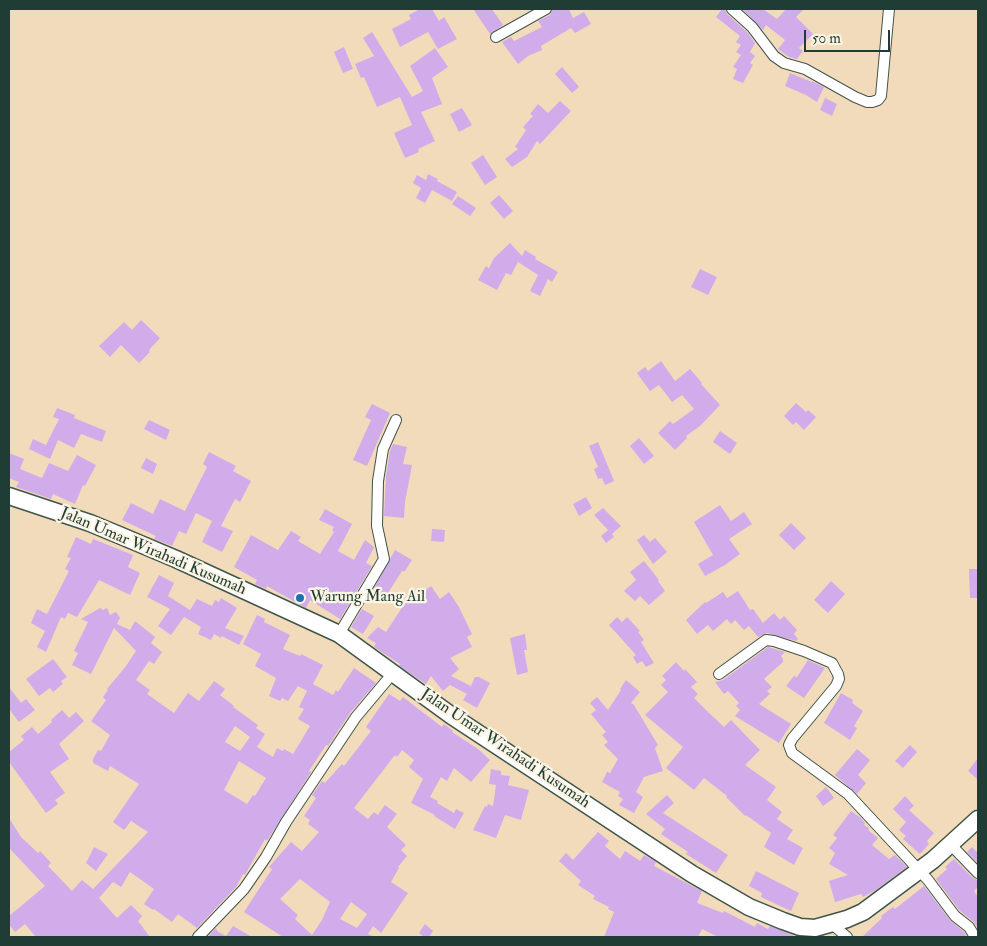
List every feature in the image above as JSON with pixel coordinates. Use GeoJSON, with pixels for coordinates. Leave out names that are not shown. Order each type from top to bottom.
{"type":"FeatureCollection","features":[{"type":"Feature","properties":{"kind":"main road","name":"Jalan Umar Wirahadi Kusumah"},"geometry":{"type":"LineString","coordinates":[[9,496],[128,538],[339,634],[452,716],[692,874],[749,907],[800,927],[815,928],[832,924],[863,912],[951,846],[978,819]]}},
{"type":"Feature","properties":{"kind":"street"},"geometry":{"type":"LineString","coordinates":[[496,37],[546,9]]}},
{"type":"Feature","properties":{"kind":"street"},"geometry":{"type":"LineString","coordinates":[[732,9],[752,27],[774,56],[791,66],[805,69],[855,97],[872,102],[878,100],[881,96],[889,9]]}},
{"type":"Feature","properties":{"kind":"street"},"geometry":{"type":"LineString","coordinates":[[339,634],[384,559],[377,526],[378,481],[383,449],[396,420]]}},
{"type":"Feature","properties":{"kind":"street"},"geometry":{"type":"LineString","coordinates":[[719,674],[766,640],[804,651],[832,663],[839,678],[836,686],[792,738],[788,745],[792,753],[848,794],[920,871],[955,916],[969,927],[975,937]]}},
{"type":"Feature","properties":{"kind":"street"},"geometry":{"type":"LineString","coordinates":[[198,937],[244,889],[356,717],[393,673]]}},
{"type":"Feature","properties":{"kind":"street"},"geometry":{"type":"LineString","coordinates":[[951,846],[978,873]]}},
{"type":"Feature","properties":{"kind":"street"},"geometry":{"type":"LineString","coordinates":[[832,924],[847,937]]}},
{"type":"Feature","properties":{"kind":"building"},"geometry":{"type":"Polygon","coordinates":[[[420,9],[432,9],[439,21],[444,17],[457,39],[438,49],[428,32],[400,47],[392,29],[411,19],[409,15],[420,9]]]}},
{"type":"Feature","properties":{"kind":"building"},"geometry":{"type":"Polygon","coordinates":[[[473,9],[492,9],[503,25],[490,34],[473,9]]]}},
{"type":"Feature","properties":{"kind":"building"},"geometry":{"type":"Polygon","coordinates":[[[553,9],[569,9],[573,18],[584,12],[591,24],[575,33],[571,28],[541,46],[542,50],[528,56],[518,64],[502,42],[511,37],[514,41],[542,27],[538,21],[550,15],[553,9]]]}},
{"type":"Feature","properties":{"kind":"building"},"geometry":{"type":"Polygon","coordinates":[[[722,9],[725,9],[727,14],[747,32],[755,43],[750,52],[755,56],[750,63],[753,65],[743,83],[733,79],[737,69],[733,67],[741,55],[736,52],[741,45],[736,42],[740,36],[716,17],[722,9]]]}},
{"type":"Feature","properties":{"kind":"building"},"geometry":{"type":"Polygon","coordinates":[[[742,9],[763,9],[777,19],[786,9],[804,9],[796,17],[813,34],[799,48],[803,51],[797,59],[789,57],[778,49],[785,40],[766,25],[763,30],[742,9]]]}},
{"type":"Feature","properties":{"kind":"building"},"geometry":{"type":"Polygon","coordinates":[[[372,32],[412,97],[423,91],[410,66],[435,48],[448,67],[432,78],[442,104],[421,112],[435,141],[418,149],[419,152],[405,158],[394,133],[412,125],[400,97],[377,107],[364,77],[361,78],[355,64],[374,56],[363,38],[372,32]]]}},
{"type":"Feature","properties":{"kind":"building"},"geometry":{"type":"Polygon","coordinates":[[[344,47],[353,69],[343,73],[334,52],[344,47]]]}},
{"type":"Feature","properties":{"kind":"building"},"geometry":{"type":"Polygon","coordinates":[[[562,67],[579,87],[572,93],[555,74],[562,67]]]}},
{"type":"Feature","properties":{"kind":"building"},"geometry":{"type":"Polygon","coordinates":[[[790,73],[824,87],[817,102],[785,86],[790,73]]]}},
{"type":"Feature","properties":{"kind":"building"},"geometry":{"type":"Polygon","coordinates":[[[825,98],[837,104],[832,116],[820,110],[825,98]]]}},
{"type":"Feature","properties":{"kind":"building"},"geometry":{"type":"Polygon","coordinates":[[[560,101],[571,111],[540,144],[537,141],[527,157],[512,167],[505,159],[518,149],[515,147],[526,130],[523,127],[533,116],[530,114],[538,104],[548,113],[560,101]]]}},
{"type":"Feature","properties":{"kind":"building"},"geometry":{"type":"Polygon","coordinates":[[[462,108],[472,125],[459,132],[450,114],[462,108]]]}},
{"type":"Feature","properties":{"kind":"building"},"geometry":{"type":"Polygon","coordinates":[[[483,155],[497,177],[485,185],[471,163],[483,155]]]}},
{"type":"Feature","properties":{"kind":"building"},"geometry":{"type":"Polygon","coordinates":[[[428,174],[457,192],[452,201],[432,190],[425,203],[416,198],[421,188],[413,183],[417,175],[426,180],[428,174]]]}},
{"type":"Feature","properties":{"kind":"building"},"geometry":{"type":"Polygon","coordinates":[[[499,195],[513,211],[504,219],[490,203],[499,195]]]}},
{"type":"Feature","properties":{"kind":"building"},"geometry":{"type":"Polygon","coordinates":[[[458,196],[476,208],[470,216],[452,204],[458,196]]]}},
{"type":"Feature","properties":{"kind":"building"},"geometry":{"type":"Polygon","coordinates":[[[510,243],[522,256],[525,250],[536,257],[535,259],[558,272],[552,282],[548,279],[540,296],[530,291],[538,275],[518,262],[511,275],[506,273],[497,290],[478,280],[486,266],[489,268],[494,258],[510,243]]]}},
{"type":"Feature","properties":{"kind":"building"},"geometry":{"type":"Polygon","coordinates":[[[700,269],[717,277],[708,295],[691,287],[700,269]]]}},
{"type":"Feature","properties":{"kind":"building"},"geometry":{"type":"Polygon","coordinates":[[[141,320],[160,338],[139,363],[121,345],[110,357],[99,346],[124,322],[132,330],[141,320]]]}},
{"type":"Feature","properties":{"kind":"building"},"geometry":{"type":"Polygon","coordinates":[[[661,361],[675,381],[690,369],[720,405],[700,426],[686,436],[687,438],[675,450],[658,433],[670,421],[673,424],[694,409],[682,395],[672,402],[659,385],[650,391],[637,373],[645,367],[648,371],[661,361]]]}},
{"type":"Feature","properties":{"kind":"building"},"geometry":{"type":"Polygon","coordinates":[[[796,403],[806,412],[808,410],[816,417],[804,430],[796,422],[793,425],[784,416],[796,403]]]}},
{"type":"Feature","properties":{"kind":"building"},"geometry":{"type":"Polygon","coordinates":[[[372,404],[390,413],[367,466],[353,460],[371,420],[365,417],[372,404]]]}},
{"type":"Feature","properties":{"kind":"building"},"geometry":{"type":"Polygon","coordinates":[[[57,408],[75,415],[74,418],[106,431],[102,442],[81,434],[74,448],[58,440],[50,459],[29,449],[33,439],[46,445],[59,419],[53,417],[57,408]]]}},
{"type":"Feature","properties":{"kind":"building"},"geometry":{"type":"Polygon","coordinates":[[[149,420],[170,430],[166,440],[144,429],[149,420]]]}},
{"type":"Feature","properties":{"kind":"building"},"geometry":{"type":"Polygon","coordinates":[[[720,431],[737,443],[730,454],[713,442],[720,431]]]}},
{"type":"Feature","properties":{"kind":"building"},"geometry":{"type":"Polygon","coordinates":[[[639,438],[654,456],[644,464],[630,446],[639,438]]]}},
{"type":"Feature","properties":{"kind":"building"},"geometry":{"type":"Polygon","coordinates":[[[598,442],[614,481],[605,485],[602,478],[598,479],[594,469],[598,467],[589,446],[598,442]]]}},
{"type":"Feature","properties":{"kind":"building"},"geometry":{"type":"Polygon","coordinates":[[[393,444],[407,447],[403,464],[412,465],[404,518],[384,516],[386,476],[393,444]]]}},
{"type":"Feature","properties":{"kind":"building"},"geometry":{"type":"Polygon","coordinates":[[[209,452],[236,466],[233,471],[251,481],[240,502],[235,499],[221,526],[233,531],[222,552],[202,542],[212,521],[196,513],[186,534],[179,531],[172,546],[154,539],[156,536],[122,520],[131,503],[153,514],[160,499],[185,511],[207,467],[203,464],[209,452]]]}},
{"type":"Feature","properties":{"kind":"building"},"geometry":{"type":"Polygon","coordinates":[[[9,453],[24,459],[20,469],[42,478],[49,463],[68,471],[77,455],[96,465],[85,486],[83,485],[75,504],[53,494],[51,499],[16,487],[19,482],[9,478],[9,453]]]}},
{"type":"Feature","properties":{"kind":"building"},"geometry":{"type":"Polygon","coordinates":[[[146,458],[157,464],[153,474],[141,468],[146,458]]]}},
{"type":"Feature","properties":{"kind":"building"},"geometry":{"type":"Polygon","coordinates":[[[586,497],[592,508],[579,516],[573,504],[586,497]]]}},
{"type":"Feature","properties":{"kind":"building"},"geometry":{"type":"Polygon","coordinates":[[[720,505],[731,521],[744,512],[752,524],[729,539],[740,554],[705,576],[698,564],[713,555],[694,522],[720,505]]]}},
{"type":"Feature","properties":{"kind":"building"},"geometry":{"type":"Polygon","coordinates":[[[603,508],[621,526],[612,534],[614,537],[606,543],[601,536],[608,530],[594,515],[603,508]]]}},
{"type":"Feature","properties":{"kind":"building"},"geometry":{"type":"Polygon","coordinates":[[[325,509],[352,524],[338,551],[354,560],[365,540],[374,547],[366,563],[372,566],[340,619],[310,600],[306,608],[267,586],[266,589],[255,584],[257,580],[234,567],[251,535],[278,550],[291,531],[301,537],[298,541],[320,554],[334,532],[332,530],[334,527],[319,520],[325,509]]]}},
{"type":"Feature","properties":{"kind":"building"},"geometry":{"type":"Polygon","coordinates":[[[791,523],[806,538],[794,550],[779,535],[791,523]]]}},
{"type":"Feature","properties":{"kind":"building"},"geometry":{"type":"Polygon","coordinates":[[[432,529],[445,530],[444,542],[431,541],[432,529]]]}},
{"type":"Feature","properties":{"kind":"building"},"geometry":{"type":"Polygon","coordinates":[[[644,535],[650,542],[655,538],[667,552],[653,564],[637,540],[644,535]]]}},
{"type":"Feature","properties":{"kind":"building"},"geometry":{"type":"Polygon","coordinates":[[[76,537],[91,544],[93,539],[133,555],[128,567],[140,573],[130,595],[99,580],[77,617],[68,613],[65,619],[61,617],[46,652],[37,647],[45,631],[31,623],[37,609],[47,614],[69,571],[65,569],[71,558],[67,557],[76,537]]]}},
{"type":"Feature","properties":{"kind":"building"},"geometry":{"type":"Polygon","coordinates":[[[395,550],[412,560],[405,571],[402,571],[386,596],[374,588],[395,550]]]}},
{"type":"Feature","properties":{"kind":"building"},"geometry":{"type":"Polygon","coordinates":[[[644,561],[665,591],[649,605],[640,596],[635,601],[624,591],[636,580],[630,572],[644,561]]]}},
{"type":"Feature","properties":{"kind":"building"},"geometry":{"type":"Polygon","coordinates":[[[969,569],[978,569],[978,598],[970,598],[969,569]]]}},
{"type":"Feature","properties":{"kind":"building"},"geometry":{"type":"Polygon","coordinates":[[[159,575],[174,583],[168,596],[190,610],[197,599],[212,606],[215,600],[219,602],[221,598],[237,608],[225,628],[244,636],[239,645],[222,636],[221,638],[214,634],[211,640],[198,634],[201,627],[184,617],[171,635],[158,626],[170,609],[147,597],[159,575]]]}},
{"type":"Feature","properties":{"kind":"building"},"geometry":{"type":"Polygon","coordinates":[[[831,581],[845,594],[828,613],[814,600],[831,581]]]}},
{"type":"Feature","properties":{"kind":"building"},"geometry":{"type":"Polygon","coordinates":[[[431,586],[440,599],[449,592],[459,607],[472,634],[467,637],[472,647],[450,658],[459,669],[451,676],[471,686],[475,677],[490,683],[477,708],[463,700],[467,694],[450,685],[443,691],[431,676],[426,684],[374,647],[376,643],[367,638],[378,627],[386,632],[409,597],[411,600],[431,586]]]}},
{"type":"Feature","properties":{"kind":"building"},"geometry":{"type":"Polygon","coordinates":[[[738,591],[750,610],[753,609],[763,623],[774,613],[780,620],[784,616],[797,630],[794,634],[798,639],[796,641],[767,633],[758,637],[749,626],[744,630],[735,620],[731,624],[727,619],[713,631],[708,625],[697,634],[686,620],[705,602],[723,592],[727,598],[738,591]]]}},
{"type":"Feature","properties":{"kind":"building"},"geometry":{"type":"Polygon","coordinates":[[[100,608],[103,610],[107,608],[110,615],[116,612],[120,618],[117,624],[130,630],[135,621],[155,637],[151,643],[162,652],[154,664],[149,661],[136,680],[150,690],[147,694],[174,713],[188,693],[199,701],[214,681],[225,689],[220,695],[258,725],[256,728],[265,734],[257,747],[273,757],[277,748],[283,751],[284,749],[293,754],[310,726],[298,719],[304,709],[299,707],[307,691],[298,686],[288,701],[282,698],[280,701],[269,696],[276,678],[255,666],[261,654],[243,644],[257,615],[265,619],[264,622],[290,635],[283,649],[300,656],[301,654],[323,665],[313,684],[333,695],[336,690],[338,692],[354,668],[376,683],[350,713],[328,746],[326,745],[267,841],[265,839],[245,875],[243,874],[236,887],[197,928],[178,914],[172,922],[144,904],[154,889],[130,872],[121,887],[113,882],[99,898],[117,918],[131,905],[142,916],[138,921],[150,937],[36,937],[25,924],[15,932],[9,924],[9,916],[45,886],[9,848],[9,818],[21,837],[38,853],[40,851],[51,863],[48,866],[72,891],[82,880],[93,889],[148,832],[131,821],[124,830],[113,822],[139,784],[110,766],[108,771],[93,763],[98,750],[101,751],[110,735],[91,721],[106,700],[103,697],[107,689],[136,651],[114,628],[91,674],[72,665],[78,653],[74,651],[88,622],[81,619],[100,608]],[[235,726],[225,742],[240,751],[250,737],[235,726]],[[239,761],[224,790],[247,804],[253,795],[255,796],[266,778],[239,761]]]}},
{"type":"Feature","properties":{"kind":"building"},"geometry":{"type":"Polygon","coordinates":[[[362,609],[374,616],[363,634],[351,627],[362,609]]]}},
{"type":"Feature","properties":{"kind":"building"},"geometry":{"type":"Polygon","coordinates":[[[617,617],[622,622],[627,617],[640,631],[638,632],[644,640],[641,642],[654,663],[646,667],[642,661],[637,664],[633,657],[636,655],[609,625],[617,617]]]}},
{"type":"Feature","properties":{"kind":"building"},"geometry":{"type":"Polygon","coordinates":[[[525,634],[527,650],[524,650],[528,672],[517,675],[510,638],[525,634]]]}},
{"type":"Feature","properties":{"kind":"building"},"geometry":{"type":"Polygon","coordinates":[[[768,647],[785,652],[781,656],[783,662],[764,679],[772,687],[767,691],[770,694],[759,704],[791,724],[779,743],[735,716],[740,710],[736,706],[739,703],[728,691],[724,694],[715,682],[723,680],[768,647]]]}},
{"type":"Feature","properties":{"kind":"building"},"geometry":{"type":"Polygon","coordinates":[[[53,659],[67,677],[61,681],[63,684],[53,692],[50,688],[39,696],[26,679],[53,659]]]}},
{"type":"Feature","properties":{"kind":"building"},"geometry":{"type":"Polygon","coordinates":[[[808,660],[825,668],[804,698],[786,686],[794,676],[797,677],[808,660]]]}},
{"type":"Feature","properties":{"kind":"building"},"geometry":{"type":"Polygon","coordinates":[[[676,662],[697,682],[691,687],[698,694],[694,698],[724,727],[731,720],[760,750],[745,765],[776,787],[767,800],[782,812],[777,819],[793,830],[787,839],[803,848],[794,865],[764,847],[771,833],[745,816],[727,796],[704,778],[694,790],[666,768],[683,747],[645,715],[668,692],[661,685],[666,680],[662,676],[676,662]]]}},
{"type":"Feature","properties":{"kind":"building"},"geometry":{"type":"Polygon","coordinates":[[[626,680],[640,692],[631,703],[658,745],[655,748],[663,771],[644,777],[636,792],[643,797],[634,813],[619,805],[623,799],[618,796],[620,792],[602,782],[607,772],[610,773],[618,759],[604,745],[608,742],[602,735],[606,732],[591,714],[596,710],[590,703],[597,697],[608,710],[626,680]]]}},
{"type":"Feature","properties":{"kind":"building"},"geometry":{"type":"Polygon","coordinates":[[[9,687],[21,703],[26,699],[35,710],[19,722],[9,709],[9,687]]]}},
{"type":"Feature","properties":{"kind":"building"},"geometry":{"type":"Polygon","coordinates":[[[841,693],[853,700],[852,703],[863,711],[854,726],[857,728],[850,740],[824,723],[841,693]]]}},
{"type":"Feature","properties":{"kind":"building"},"geometry":{"type":"Polygon","coordinates":[[[389,694],[400,701],[403,697],[442,727],[444,724],[490,760],[471,782],[454,768],[447,781],[441,777],[430,797],[454,813],[456,809],[464,813],[455,829],[435,815],[411,803],[423,779],[409,767],[414,760],[402,750],[397,757],[395,755],[354,808],[368,819],[374,812],[378,815],[385,805],[397,814],[387,827],[406,845],[401,850],[407,856],[398,867],[391,882],[408,893],[381,933],[373,926],[368,934],[375,937],[283,937],[244,912],[272,869],[269,867],[291,842],[302,851],[319,832],[308,824],[310,820],[304,816],[316,798],[312,795],[322,781],[325,783],[342,764],[344,766],[371,731],[366,727],[389,694]],[[300,879],[280,899],[298,915],[295,919],[312,935],[322,920],[330,902],[300,879]],[[351,902],[340,919],[357,928],[367,914],[351,902]]]}},
{"type":"Feature","properties":{"kind":"building"},"geometry":{"type":"Polygon","coordinates":[[[62,710],[69,718],[76,712],[84,721],[59,744],[69,759],[50,772],[65,793],[55,800],[58,804],[46,813],[9,762],[9,752],[24,740],[21,736],[32,727],[38,734],[62,710]]]}},
{"type":"Feature","properties":{"kind":"building"},"geometry":{"type":"Polygon","coordinates":[[[910,745],[917,752],[903,768],[895,761],[910,745]]]}},
{"type":"Feature","properties":{"kind":"building"},"geometry":{"type":"Polygon","coordinates":[[[857,749],[870,760],[858,775],[866,783],[857,794],[835,775],[857,749]]]}},
{"type":"Feature","properties":{"kind":"building"},"geometry":{"type":"Polygon","coordinates":[[[978,758],[978,780],[968,771],[978,758]]]}},
{"type":"Feature","properties":{"kind":"building"},"geometry":{"type":"Polygon","coordinates":[[[491,769],[501,771],[501,775],[510,776],[508,785],[529,790],[521,820],[505,815],[496,838],[473,830],[485,806],[487,807],[488,804],[493,806],[496,785],[489,784],[491,769]]]}},
{"type":"Feature","properties":{"kind":"building"},"geometry":{"type":"Polygon","coordinates":[[[826,787],[834,798],[823,806],[816,796],[826,787]]]}},
{"type":"Feature","properties":{"kind":"building"},"geometry":{"type":"Polygon","coordinates":[[[667,795],[674,803],[663,813],[728,855],[716,873],[686,854],[688,852],[661,834],[665,829],[646,814],[667,795]]]}},
{"type":"Feature","properties":{"kind":"building"},"geometry":{"type":"Polygon","coordinates":[[[905,796],[914,806],[909,810],[934,833],[927,841],[929,844],[920,854],[903,839],[906,836],[899,830],[906,822],[893,809],[905,796]]]}},
{"type":"Feature","properties":{"kind":"building"},"geometry":{"type":"Polygon","coordinates":[[[851,811],[861,818],[865,823],[864,825],[869,828],[868,830],[878,838],[872,845],[889,859],[895,855],[907,867],[876,890],[863,897],[861,894],[835,902],[829,881],[848,875],[829,864],[835,853],[829,848],[837,838],[833,835],[851,811]]]}},
{"type":"Feature","properties":{"kind":"building"},"geometry":{"type":"Polygon","coordinates":[[[598,832],[609,841],[605,846],[620,859],[625,851],[640,861],[644,855],[656,862],[654,866],[702,891],[697,903],[723,913],[724,911],[755,927],[757,923],[768,929],[770,926],[797,937],[718,937],[702,929],[698,937],[604,937],[614,912],[608,909],[609,907],[593,899],[595,896],[578,885],[581,881],[559,861],[566,853],[573,860],[598,832]]]}},
{"type":"Feature","properties":{"kind":"building"},"geometry":{"type":"Polygon","coordinates":[[[94,847],[108,854],[96,871],[86,863],[94,847]]]}},
{"type":"Feature","properties":{"kind":"building"},"geometry":{"type":"Polygon","coordinates":[[[972,847],[978,853],[978,863],[967,852],[972,847]]]}},
{"type":"Feature","properties":{"kind":"building"},"geometry":{"type":"Polygon","coordinates":[[[954,859],[973,878],[978,880],[978,887],[974,891],[978,897],[977,927],[974,922],[960,911],[936,879],[954,859]]]}},
{"type":"Feature","properties":{"kind":"building"},"geometry":{"type":"Polygon","coordinates":[[[756,871],[799,893],[791,911],[761,897],[762,893],[749,886],[756,871]]]}},
{"type":"Feature","properties":{"kind":"building"},"geometry":{"type":"Polygon","coordinates":[[[924,886],[950,920],[967,937],[862,937],[882,918],[881,916],[893,907],[895,909],[924,886]]]}},
{"type":"Feature","properties":{"kind":"building"},"geometry":{"type":"Polygon","coordinates":[[[425,924],[433,931],[429,937],[424,937],[419,933],[425,924]]]}},
{"type":"Feature","properties":{"kind":"building"},"geometry":{"type":"Polygon","coordinates":[[[233,926],[252,937],[207,937],[216,928],[217,931],[226,936],[233,926]]]}},
{"type":"Feature","properties":{"kind":"place","name":"Warung Mang Ail"},"geometry":{"type":"Point","coordinates":[300,598]}}]}
